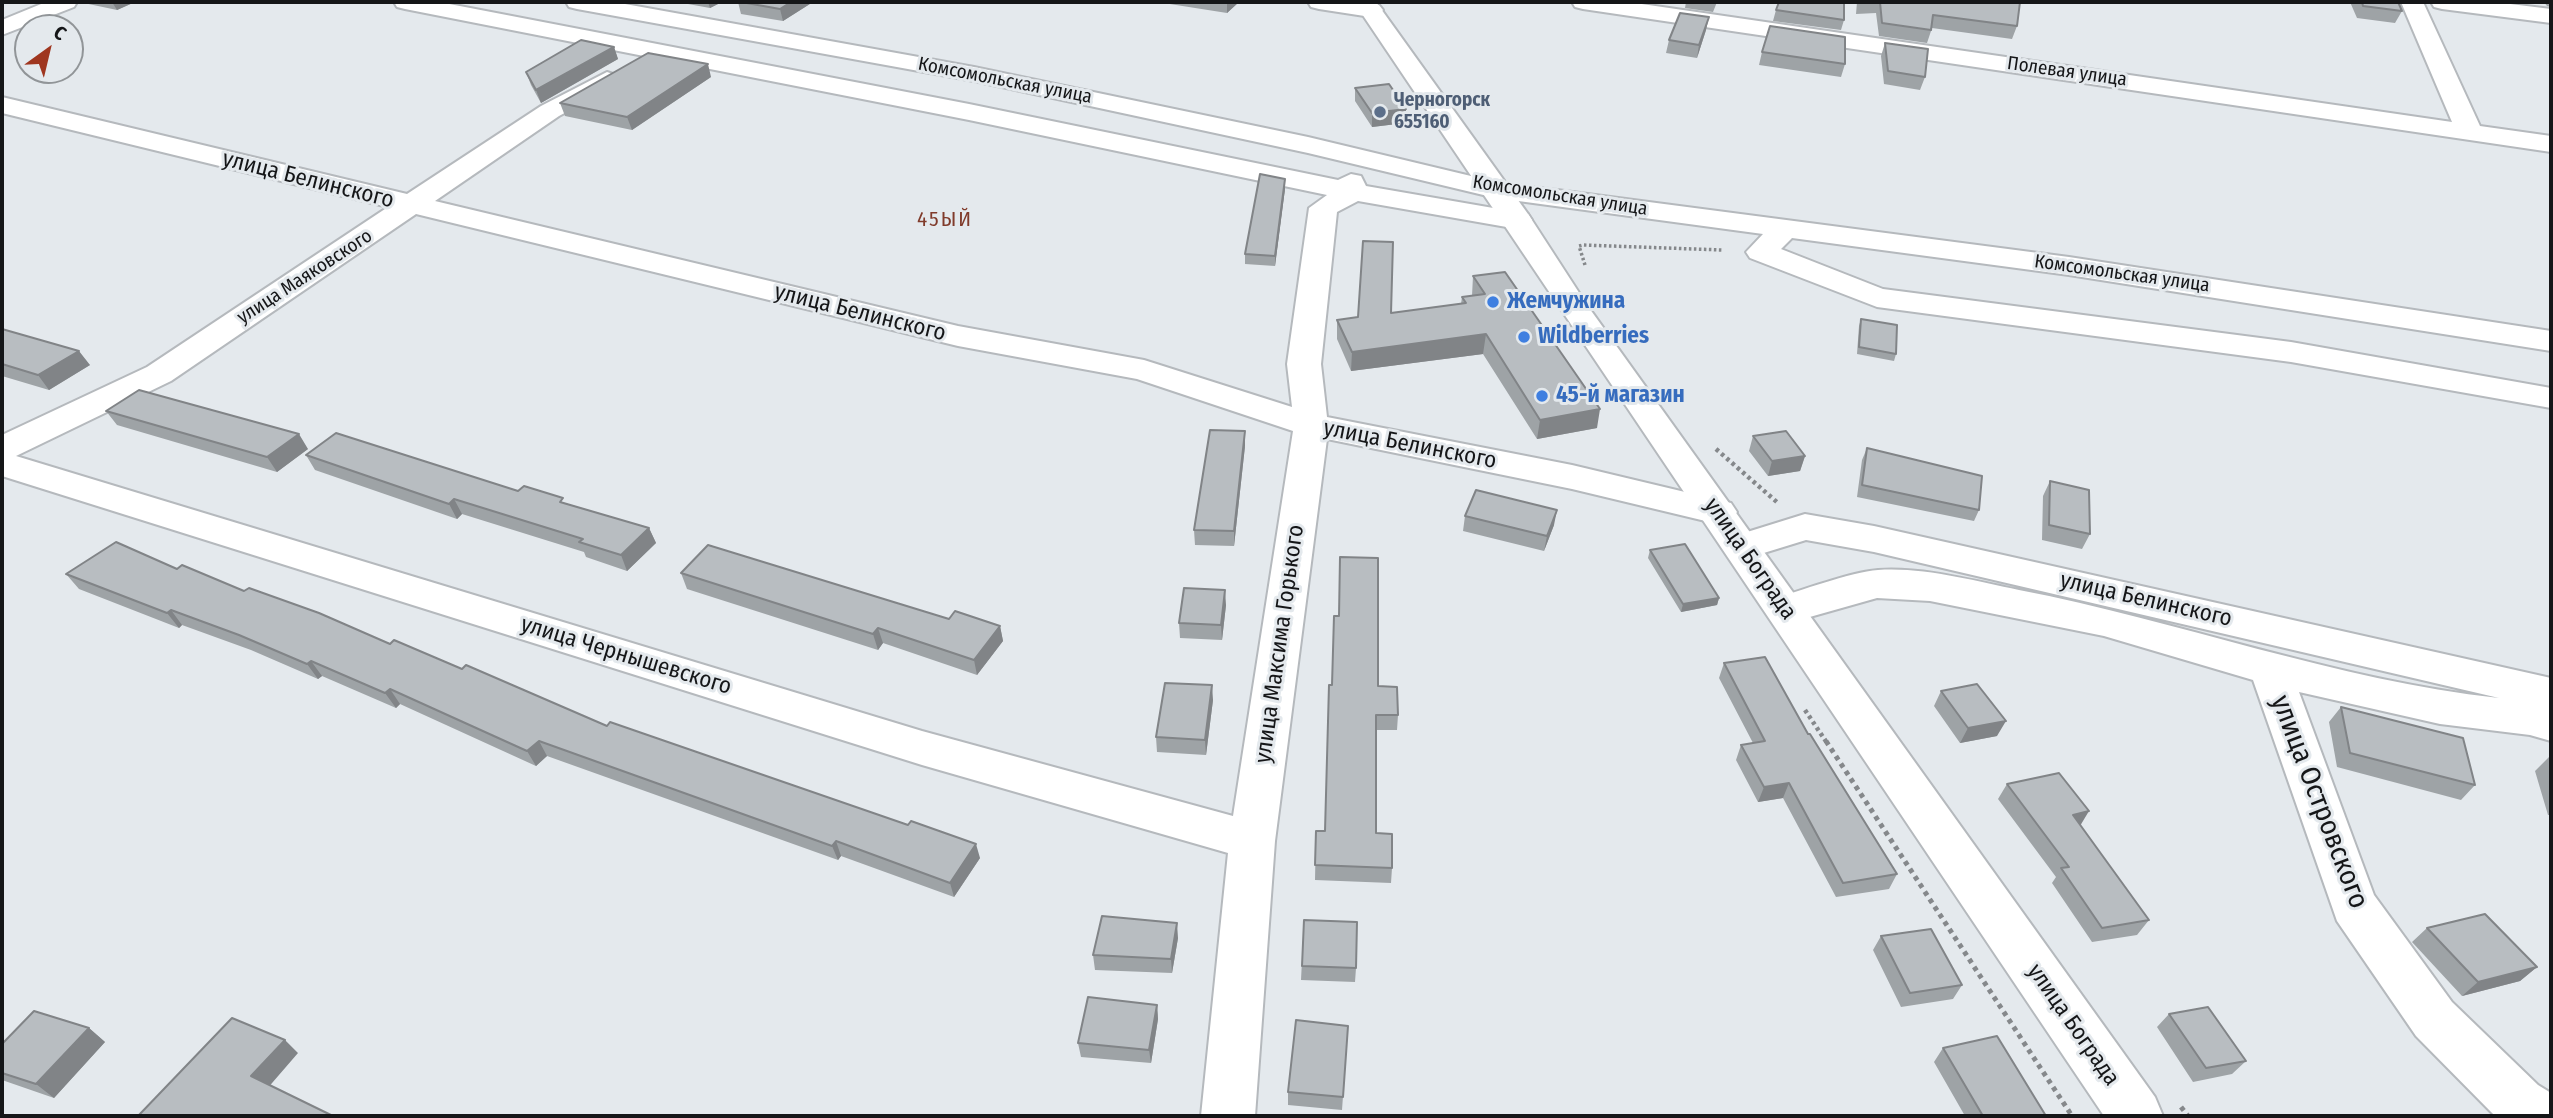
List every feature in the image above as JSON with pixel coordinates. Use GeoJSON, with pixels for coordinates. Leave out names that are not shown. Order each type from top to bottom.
{"type":"FeatureCollection","features":[{"type":"Feature","properties":{"kind":"street"},"geometry":{"type":"LineString","coordinates":[[2,28],[66,2]]}},
{"type":"Feature","properties":{"kind":"street","name":"Комсомольская улица"},"geometry":{"type":"LineString","coordinates":[[405,2],[969,112],[1354,192],[1786,228],[2289,298],[2551,341]]}},
{"type":"Feature","properties":{"kind":"street","name":"Комсомольская улица"},"geometry":{"type":"LineString","coordinates":[[577,2],[974,74],[1308,145],[1507,205]]}},
{"type":"Feature","properties":{"kind":"street","name":"улица Маяковского"},"geometry":{"type":"LineString","coordinates":[[2,449],[159,374],[550,111],[742,2]]}},
{"type":"Feature","properties":{"kind":"street"},"geometry":{"type":"LineString","coordinates":[[1319,2],[1368,6]]}},
{"type":"Feature","properties":{"kind":"street","name":"Полевая улица"},"geometry":{"type":"LineString","coordinates":[[1583,2],[1656,7],[2551,144]]}},
{"type":"Feature","properties":{"kind":"street"},"geometry":{"type":"LineString","coordinates":[[2412,2],[2469,131]]}},
{"type":"Feature","properties":{"kind":"street"},"geometry":{"type":"LineString","coordinates":[[2442,2],[2551,16]]}},
{"type":"Feature","properties":{"kind":"street","name":"улица Бограда"},"geometry":{"type":"LineString","coordinates":[[1368,6],[1507,205],[1573,307],[2136,1116]]}},
{"type":"Feature","properties":{"kind":"street","name":"улица Белинского"},"geometry":{"type":"LineString","coordinates":[[2,105],[958,336],[1144,370],[1311,425],[1572,477],[1718,512]]}},
{"type":"Feature","properties":{"kind":"street"},"geometry":{"type":"LineString","coordinates":[[1308,145],[1350,178],[1354,192]]}},
{"type":"Feature","properties":{"kind":"street","name":"улица Максима Горького"},"geometry":{"type":"LineString","coordinates":[[1228,1116],[1252,841],[1311,425],[1304,364],[1323,208],[1354,192]]}},
{"type":"Feature","properties":{"kind":"street"},"geometry":{"type":"LineString","coordinates":[[1786,228],[1761,251],[1877,298],[2291,352],[2551,398]]}},
{"type":"Feature","properties":{"kind":"street"},"geometry":{"type":"LineString","coordinates":[[2289,298],[2291,352]]}},
{"type":"Feature","properties":{"kind":"street","name":"улица Чернышевского"},"geometry":{"type":"LineString","coordinates":[[2,464],[922,748],[1252,841]]}},
{"type":"Feature","properties":{"kind":"street","name":"улица Белинского"},"geometry":{"type":"LineString","coordinates":[[1741,547],[1805,527],[1888,542],[2551,694]]}},
{"type":"Feature","properties":{"kind":"street"},"geometry":{"type":"LineString","coordinates":[[1785,610],[1877,584],[1930,587],[2104,621],[2270,670],[2440,708],[2530,718],[2551,724]]}},
{"type":"Feature","properties":{"kind":"street","name":"улица Островского"},"geometry":{"type":"LineString","coordinates":[[2270,670],[2354,906],[2434,1019],[2519,1103],[2540,1116]]}},
{"type":"Feature","properties":{"kind":"path"},"geometry":{"type":"LineString","coordinates":[[1585,272],[1579,246],[1583,245],[1761,251]]}},
{"type":"Feature","properties":{"kind":"path"},"geometry":{"type":"LineString","coordinates":[[1713,446],[1805,527]]}},
{"type":"Feature","properties":{"kind":"building"},"geometry":{"type":"Polygon","coordinates":[[[741,2],[791,2],[780,9],[741,2]]]}},
{"type":"Feature","properties":{"kind":"building"},"geometry":{"type":"Polygon","coordinates":[[[1779,2],[1844,2],[1844,20],[1776,10],[1779,2]]]}},
{"type":"Feature","properties":{"kind":"building"},"geometry":{"type":"Polygon","coordinates":[[[1880,2],[2020,2],[2017,26],[1933,15],[1931,30],[1882,23],[1880,2]]]}},
{"type":"Feature","properties":{"kind":"building"},"geometry":{"type":"Polygon","coordinates":[[[2362,2],[2398,2],[2402,11],[2363,6],[2362,2]]]}},
{"type":"Feature","properties":{"kind":"building"},"geometry":{"type":"Polygon","coordinates":[[[1680,13],[1709,17],[1699,45],[1669,40],[1680,13]]]}},
{"type":"Feature","properties":{"kind":"building"},"geometry":{"type":"Polygon","coordinates":[[[1770,26],[1845,37],[1845,64],[1762,52],[1770,26]]]}},
{"type":"Feature","properties":{"kind":"building"},"geometry":{"type":"Polygon","coordinates":[[[581,40],[614,47],[536,90],[526,72],[581,40]]]}},
{"type":"Feature","properties":{"kind":"building"},"geometry":{"type":"Polygon","coordinates":[[[1885,43],[1928,49],[1925,77],[1888,71],[1885,43]]]}},
{"type":"Feature","properties":{"kind":"building"},"geometry":{"type":"Polygon","coordinates":[[[648,53],[708,64],[627,117],[560,103],[648,53]]]}},
{"type":"Feature","properties":{"kind":"building"},"geometry":{"type":"Polygon","coordinates":[[[1389,84],[1406,109],[1372,113],[1355,88],[1389,84]]]}},
{"type":"Feature","properties":{"kind":"building"},"geometry":{"type":"Polygon","coordinates":[[[1260,174],[1285,179],[1275,256],[1245,254],[1260,174]]]}},
{"type":"Feature","properties":{"kind":"building"},"geometry":{"type":"Polygon","coordinates":[[[1363,241],[1393,242],[1391,313],[1466,303],[1462,297],[1485,294],[1473,276],[1505,272],[1600,409],[1540,420],[1486,334],[1352,352],[1337,320],[1358,317],[1363,241]]]}},
{"type":"Feature","properties":{"kind":"building"},"geometry":{"type":"Polygon","coordinates":[[[1861,319],[1897,325],[1896,354],[1859,347],[1861,319]]]}},
{"type":"Feature","properties":{"kind":"building"},"geometry":{"type":"Polygon","coordinates":[[[2,329],[79,351],[38,375],[2,364],[2,329]]]}},
{"type":"Feature","properties":{"kind":"building"},"geometry":{"type":"Polygon","coordinates":[[[139,390],[299,434],[267,457],[106,411],[139,390]]]}},
{"type":"Feature","properties":{"kind":"building"},"geometry":{"type":"Polygon","coordinates":[[[1210,430],[1245,431],[1234,531],[1194,530],[1210,430]]]}},
{"type":"Feature","properties":{"kind":"building"},"geometry":{"type":"Polygon","coordinates":[[[1786,431],[1805,456],[1772,461],[1753,436],[1786,431]]]}},
{"type":"Feature","properties":{"kind":"building"},"geometry":{"type":"Polygon","coordinates":[[[336,433],[518,491],[524,486],[563,498],[560,502],[649,528],[621,555],[579,542],[583,539],[454,499],[449,504],[306,455],[336,433]]]}},
{"type":"Feature","properties":{"kind":"building"},"geometry":{"type":"Polygon","coordinates":[[[1867,448],[1982,476],[1979,510],[1862,485],[1867,448]]]}},
{"type":"Feature","properties":{"kind":"building"},"geometry":{"type":"Polygon","coordinates":[[[2050,481],[2089,490],[2090,534],[2049,525],[2050,481]]]}},
{"type":"Feature","properties":{"kind":"building"},"geometry":{"type":"Polygon","coordinates":[[[1476,490],[1557,510],[1547,536],[1465,516],[1476,490]]]}},
{"type":"Feature","properties":{"kind":"building"},"geometry":{"type":"Polygon","coordinates":[[[116,542],[177,569],[182,565],[244,591],[249,588],[319,613],[390,644],[394,640],[462,669],[466,665],[607,726],[610,722],[908,825],[911,821],[976,844],[950,883],[836,841],[832,846],[539,741],[527,751],[390,689],[385,693],[311,661],[307,664],[239,635],[171,610],[167,613],[66,574],[116,542]]]}},
{"type":"Feature","properties":{"kind":"building"},"geometry":{"type":"Polygon","coordinates":[[[1685,544],[1719,598],[1683,604],[1650,550],[1685,544]]]}},
{"type":"Feature","properties":{"kind":"building"},"geometry":{"type":"Polygon","coordinates":[[[708,545],[949,619],[955,611],[1000,626],[974,660],[878,628],[873,634],[681,573],[708,545]]]}},
{"type":"Feature","properties":{"kind":"building"},"geometry":{"type":"Polygon","coordinates":[[[1340,557],[1378,558],[1378,686],[1397,687],[1398,715],[1376,715],[1376,833],[1392,834],[1392,868],[1315,865],[1316,831],[1325,831],[1329,685],[1332,685],[1334,616],[1339,616],[1340,557]]]}},
{"type":"Feature","properties":{"kind":"building"},"geometry":{"type":"Polygon","coordinates":[[[1184,588],[1225,590],[1221,625],[1179,623],[1184,588]]]}},
{"type":"Feature","properties":{"kind":"building"},"geometry":{"type":"Polygon","coordinates":[[[1765,657],[1808,734],[1897,874],[1843,883],[1789,783],[1764,787],[1741,745],[1765,741],[1724,663],[1765,657]]]}},
{"type":"Feature","properties":{"kind":"building"},"geometry":{"type":"Polygon","coordinates":[[[1165,683],[1212,685],[1205,740],[1156,737],[1165,683]]]}},
{"type":"Feature","properties":{"kind":"building"},"geometry":{"type":"Polygon","coordinates":[[[1977,684],[2006,721],[1968,728],[1941,691],[1977,684]]]}},
{"type":"Feature","properties":{"kind":"building"},"geometry":{"type":"Polygon","coordinates":[[[2341,707],[2463,738],[2475,785],[2350,753],[2341,707]]]}},
{"type":"Feature","properties":{"kind":"building"},"geometry":{"type":"Polygon","coordinates":[[[2059,773],[2089,811],[2073,815],[2149,920],[2102,928],[2061,868],[2069,867],[2007,784],[2059,773]]]}},
{"type":"Feature","properties":{"kind":"building"},"geometry":{"type":"Polygon","coordinates":[[[2485,914],[2537,967],[2478,982],[2427,928],[2485,914]]]}},
{"type":"Feature","properties":{"kind":"building"},"geometry":{"type":"Polygon","coordinates":[[[1102,916],[1177,923],[1171,959],[1093,955],[1102,916]]]}},
{"type":"Feature","properties":{"kind":"building"},"geometry":{"type":"Polygon","coordinates":[[[1304,920],[1357,922],[1356,968],[1302,966],[1304,920]]]}},
{"type":"Feature","properties":{"kind":"building"},"geometry":{"type":"Polygon","coordinates":[[[1931,929],[1962,985],[1910,993],[1881,936],[1931,929]]]}},
{"type":"Feature","properties":{"kind":"building"},"geometry":{"type":"Polygon","coordinates":[[[1088,997],[1157,1005],[1149,1050],[1078,1043],[1088,997]]]}},
{"type":"Feature","properties":{"kind":"building"},"geometry":{"type":"Polygon","coordinates":[[[2208,1007],[2246,1061],[2206,1068],[2169,1014],[2208,1007]]]}},
{"type":"Feature","properties":{"kind":"building"},"geometry":{"type":"Polygon","coordinates":[[[34,1011],[89,1028],[36,1084],[2,1073],[2,1044],[34,1011]]]}},
{"type":"Feature","properties":{"kind":"building"},"geometry":{"type":"Polygon","coordinates":[[[232,1018],[285,1040],[251,1076],[333,1116],[138,1116],[232,1018]]]}},
{"type":"Feature","properties":{"kind":"building"},"geometry":{"type":"Polygon","coordinates":[[[1296,1020],[1348,1026],[1343,1097],[1288,1092],[1296,1020]]]}},
{"type":"Feature","properties":{"kind":"building"},"geometry":{"type":"Polygon","coordinates":[[[1997,1036],[2046,1116],[1983,1116],[1943,1048],[1997,1036]]]}},
{"type":"Feature","properties":{"kind":"place","name":"Черногорск 655160"},"geometry":{"type":"Point","coordinates":[1380,112]}},
{"type":"Feature","properties":{"kind":"place","name":"Жемчужина"},"geometry":{"type":"Point","coordinates":[1493,302]}},
{"type":"Feature","properties":{"kind":"place","name":"Wildberries"},"geometry":{"type":"Point","coordinates":[1524,337]}},
{"type":"Feature","properties":{"kind":"place","name":"45-й магазин"},"geometry":{"type":"Point","coordinates":[1542,396]}},
{"type":"Feature","properties":{"kind":"district","name":"45ЫЙ"},"geometry":{"type":"Point","coordinates":[945,220]}}]}
